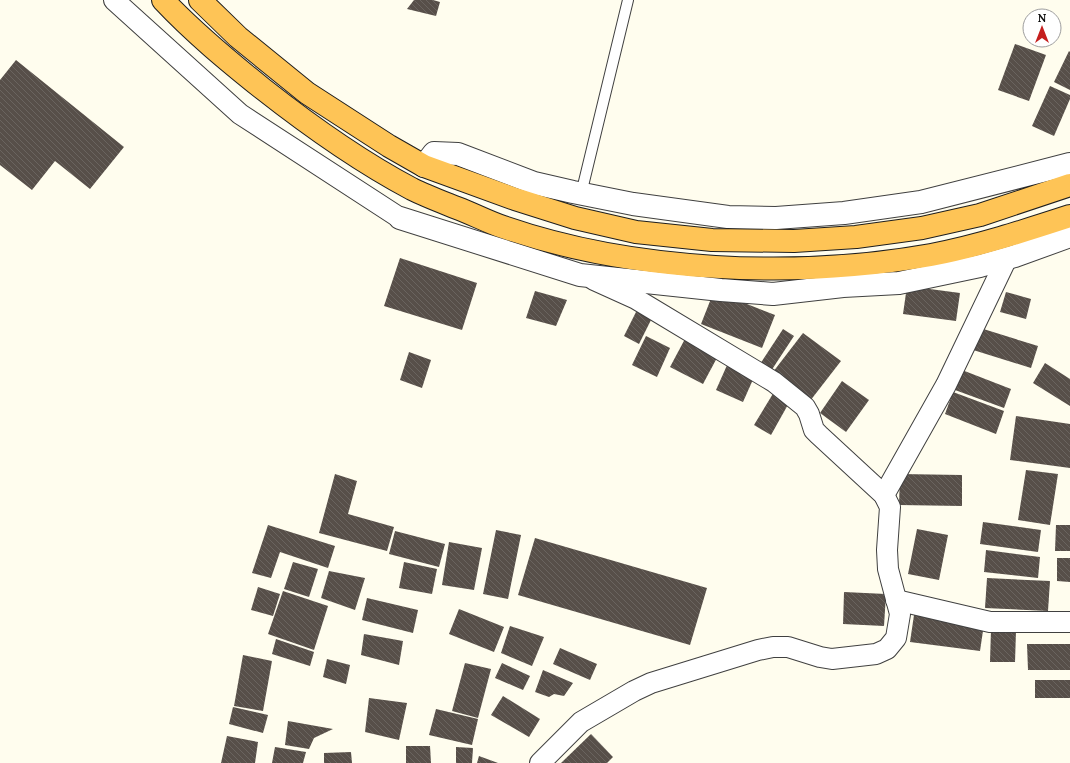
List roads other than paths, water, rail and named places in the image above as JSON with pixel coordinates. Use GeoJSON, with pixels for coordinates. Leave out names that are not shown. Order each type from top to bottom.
{"type":"FeatureCollection","features":[{"type":"Feature","properties":{"kind":"highway"},"geometry":{"type":"LineString","coordinates":[[163,0],[220,55],[299,118],[361,160],[413,190],[503,227],[569,246],[621,256],[675,263],[729,267],[791,268],[859,264],[931,254],[976,244],[1070,216]]}},
{"type":"Feature","properties":{"kind":"highway"},"geometry":{"type":"LineString","coordinates":[[200,0],[238,37],[307,93],[389,146],[424,166],[515,199],[574,218],[636,232],[712,240],[794,241],[848,238],[922,228],[980,215],[1070,185]]}},
{"type":"Feature","properties":{"kind":"street"},"geometry":{"type":"LineString","coordinates":[[114,0],[240,114],[400,218],[580,275],[611,287],[636,299],[774,382],[804,407],[809,414],[814,430],[819,436],[884,495],[890,507],[888,569],[900,614],[896,638],[887,648],[876,654],[832,659],[820,657],[788,647],[773,646],[651,683],[634,691],[581,722],[540,763]]}},
{"type":"Feature","properties":{"kind":"street"},"geometry":{"type":"LineString","coordinates":[[424,166],[434,154],[458,154],[534,182],[581,194],[633,204],[728,217],[791,217],[844,213],[921,202],[1070,164]]}},
{"type":"Feature","properties":{"kind":"street"},"geometry":{"type":"LineString","coordinates":[[580,275],[773,294],[843,286],[899,283],[980,266],[1070,236]]}},
{"type":"Feature","properties":{"kind":"street"},"geometry":{"type":"LineString","coordinates":[[884,495],[946,385],[1007,258]]}},
{"type":"Feature","properties":{"kind":"street"},"geometry":{"type":"LineString","coordinates":[[896,600],[990,622],[1070,622]]}},
{"type":"Feature","properties":{"kind":"lane"},"geometry":{"type":"LineString","coordinates":[[581,194],[628,0]]}}]}
